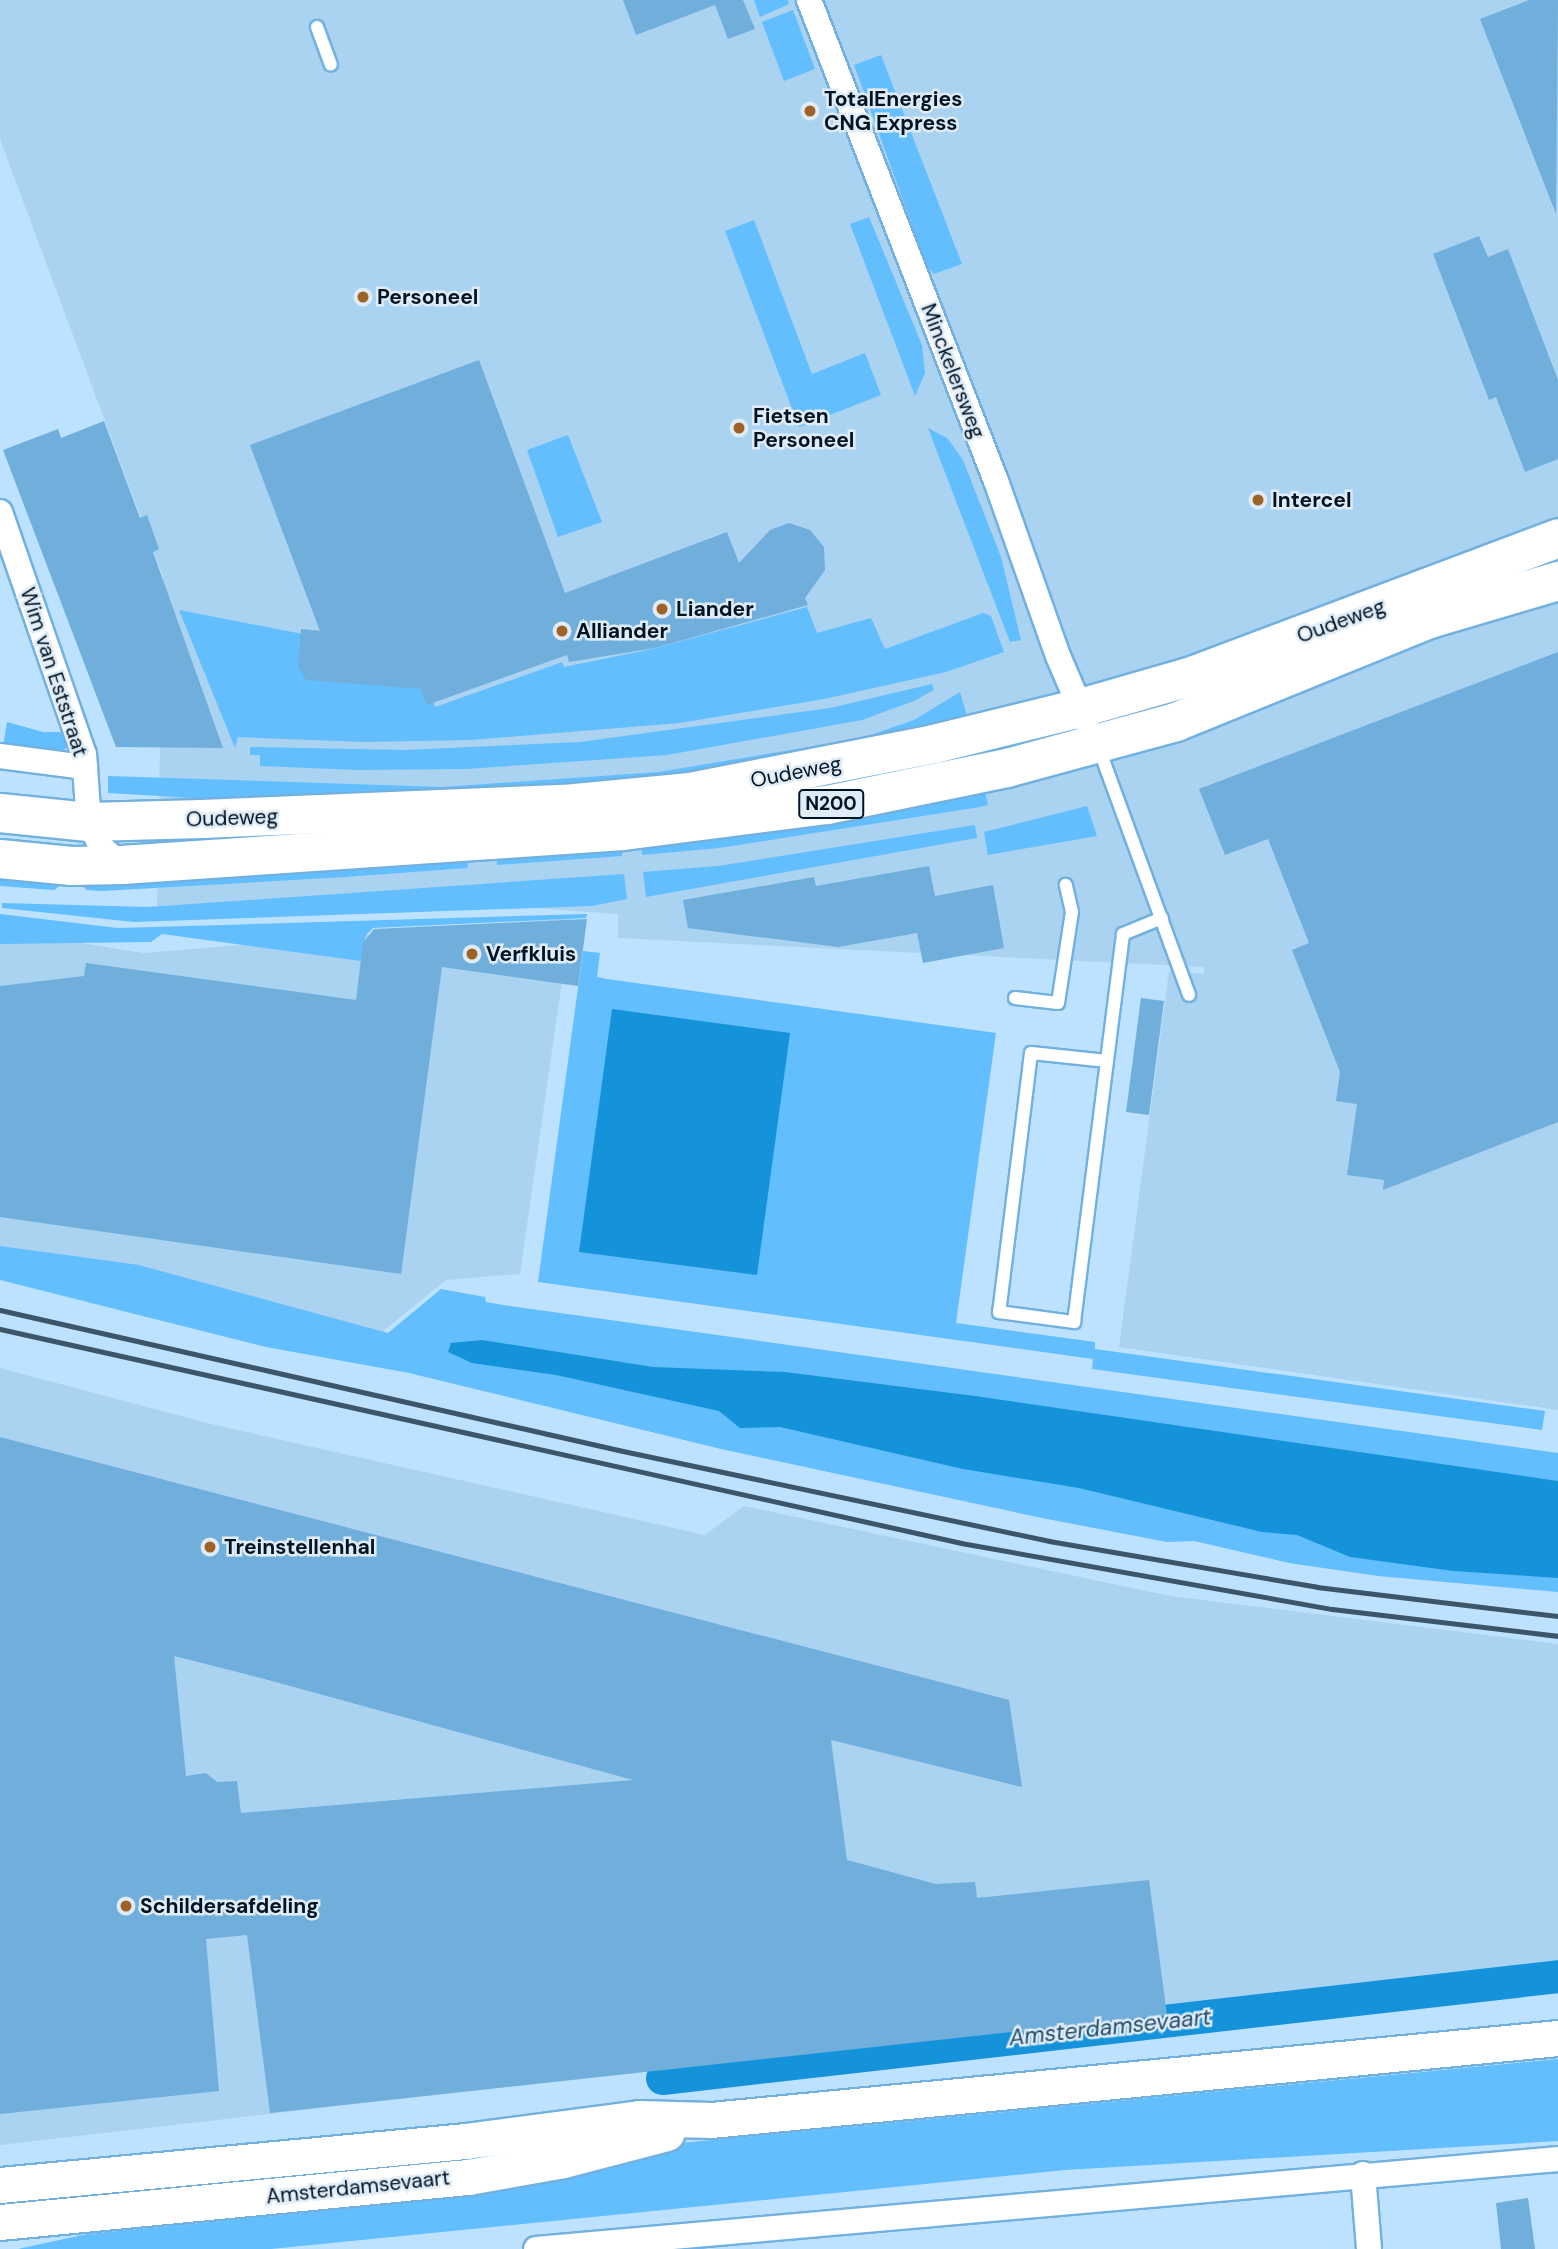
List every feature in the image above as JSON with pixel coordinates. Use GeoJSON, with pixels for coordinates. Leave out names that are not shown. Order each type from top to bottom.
{"type":"FeatureCollection","features":[{"type":"Feature","properties":{"kind":"main road","name":"Oudeweg"},"geometry":{"type":"LineString","coordinates":[[0,813],[89,822],[623,800],[784,774],[1081,708],[1189,677],[1558,538]]}},
{"type":"Feature","properties":{"kind":"main road","name":"Oudeweg"},"geometry":{"type":"LineString","coordinates":[[0,859],[72,866],[122,865],[681,825],[827,805],[1007,768],[1216,709],[1430,619],[1558,581]]}},
{"type":"Feature","properties":{"kind":"main road","name":"Amsterdamsevaart"},"geometry":{"type":"LineString","coordinates":[[0,2185],[465,2141],[639,2118],[711,2120],[1558,2038]]}},
{"type":"Feature","properties":{"kind":"main road","name":"Amsterdamsevaart"},"geometry":{"type":"LineString","coordinates":[[0,2222],[468,2177],[563,2160],[711,2120]]}},
{"type":"Feature","properties":{"kind":"street","name":"Minckelersweg"},"geometry":{"type":"LineString","coordinates":[[809,0],[1081,708],[1097,743]]}},
{"type":"Feature","properties":{"kind":"street","name":"Wim van Eststraat"},"geometry":{"type":"LineString","coordinates":[[0,512],[80,741],[89,822],[101,847],[122,865]]}},
{"type":"Feature","properties":{"kind":"street"},"geometry":{"type":"LineString","coordinates":[[0,756],[85,767]]}},
{"type":"Feature","properties":{"kind":"street"},"geometry":{"type":"LineString","coordinates":[[536,2249],[651,2243],[1363,2174],[1558,2159]]}},
{"type":"Feature","properties":{"kind":"street"},"geometry":{"type":"LineString","coordinates":[[1363,2174],[1368,2249]]}},
{"type":"Feature","properties":{"kind":"lane"},"geometry":{"type":"LineString","coordinates":[[317,27],[331,65]]}},
{"type":"Feature","properties":{"kind":"lane"},"geometry":{"type":"LineString","coordinates":[[1097,743],[1189,995]]}},
{"type":"Feature","properties":{"kind":"lane"},"geometry":{"type":"LineString","coordinates":[[1015,998],[1058,1003],[1072,912],[1066,885]]}},
{"type":"Feature","properties":{"kind":"lane"},"geometry":{"type":"LineString","coordinates":[[1107,1061],[1031,1053],[999,1312],[1074,1322],[1107,1061],[1123,934],[1162,918]]}},
{"type":"Feature","properties":{"kind":"shaded area"},"geometry":{"type":"Polygon","coordinates":[[[0,0],[1558,0],[1558,1410],[1119,1347],[1169,971],[1205,974],[1203,967],[618,938],[618,914],[505,906],[157,912],[163,577],[0,139],[0,0]]]}},
{"type":"Feature","properties":{"kind":"shaded area"},"geometry":{"type":"Polygon","coordinates":[[[754,0],[788,0],[789,4],[760,17],[754,0]]]}},
{"type":"Feature","properties":{"kind":"shaded area"},"geometry":{"type":"Polygon","coordinates":[[[793,10],[815,69],[784,81],[762,22],[793,10]]]}},
{"type":"Feature","properties":{"kind":"shaded area"},"geometry":{"type":"Polygon","coordinates":[[[881,55],[962,264],[934,274],[927,266],[854,65],[881,55]]]}},
{"type":"Feature","properties":{"kind":"shaded area"},"geometry":{"type":"Polygon","coordinates":[[[869,217],[922,345],[925,373],[915,396],[850,224],[869,217]]]}},
{"type":"Feature","properties":{"kind":"shaded area"},"geometry":{"type":"Polygon","coordinates":[[[754,220],[812,374],[865,353],[881,395],[799,427],[725,231],[754,220]]]}},
{"type":"Feature","properties":{"kind":"shaded area"},"geometry":{"type":"Polygon","coordinates":[[[928,428],[947,438],[963,460],[1001,557],[1021,640],[1010,642],[928,428]]]}},
{"type":"Feature","properties":{"kind":"shaded area"},"geometry":{"type":"Polygon","coordinates":[[[568,435],[602,522],[558,537],[527,450],[568,435]]]}},
{"type":"Feature","properties":{"kind":"shaded area"},"geometry":{"type":"Polygon","coordinates":[[[807,607],[817,633],[871,618],[885,649],[983,613],[991,616],[1004,652],[946,672],[824,699],[679,723],[470,740],[363,742],[238,737],[235,748],[179,610],[318,637],[427,684],[435,707],[562,662],[564,667],[652,649],[807,607]]]}},
{"type":"Feature","properties":{"kind":"shaded area"},"geometry":{"type":"Polygon","coordinates":[[[932,684],[934,690],[914,701],[862,720],[667,755],[466,769],[358,770],[260,766],[260,755],[250,755],[250,747],[405,750],[580,742],[830,708],[932,684]]]}},
{"type":"Feature","properties":{"kind":"shaded area"},"geometry":{"type":"Polygon","coordinates":[[[960,692],[970,726],[630,785],[227,800],[108,793],[108,776],[442,787],[659,772],[862,738],[914,720],[960,692]]]}},
{"type":"Feature","properties":{"kind":"shaded area"},"geometry":{"type":"Polygon","coordinates":[[[7,722],[43,732],[65,732],[68,745],[63,752],[3,747],[7,722]]]}},
{"type":"Feature","properties":{"kind":"shaded area"},"geometry":{"type":"Polygon","coordinates":[[[983,781],[988,805],[980,807],[719,848],[642,855],[641,838],[983,781]]]}},
{"type":"Feature","properties":{"kind":"shaded area"},"geometry":{"type":"Polygon","coordinates":[[[1087,806],[1097,836],[988,855],[984,832],[1087,806]]]}},
{"type":"Feature","properties":{"kind":"shaded area"},"geometry":{"type":"Polygon","coordinates":[[[975,825],[977,838],[646,897],[643,872],[718,866],[975,825]]]}},
{"type":"Feature","properties":{"kind":"shaded area"},"geometry":{"type":"Polygon","coordinates":[[[622,839],[622,856],[497,865],[496,844],[622,839]]]}},
{"type":"Feature","properties":{"kind":"shaded area"},"geometry":{"type":"Polygon","coordinates":[[[467,858],[468,868],[345,877],[102,891],[87,890],[78,883],[467,858]]]}},
{"type":"Feature","properties":{"kind":"shaded area"},"geometry":{"type":"Polygon","coordinates":[[[0,868],[64,883],[54,890],[0,886],[0,868]]]}},
{"type":"Feature","properties":{"kind":"shaded area"},"geometry":{"type":"Polygon","coordinates":[[[624,874],[627,899],[592,906],[134,922],[2,908],[2,903],[148,907],[624,874]]]}},
{"type":"Feature","properties":{"kind":"shaded area"},"geometry":{"type":"Polygon","coordinates":[[[0,914],[118,928],[587,914],[586,918],[373,928],[366,935],[361,961],[162,934],[151,942],[0,944],[0,914]]]}},
{"type":"Feature","properties":{"kind":"shaded area"},"geometry":{"type":"Polygon","coordinates":[[[571,918],[520,1274],[446,1280],[365,1346],[0,1265],[0,930],[143,953],[571,918]]]}},
{"type":"Feature","properties":{"kind":"shaded area"},"geometry":{"type":"Polygon","coordinates":[[[583,951],[600,953],[597,977],[607,979],[996,1033],[956,1323],[1095,1342],[1095,1349],[1545,1411],[1542,1430],[1092,1369],[1093,1359],[538,1282],[583,951]]]}},
{"type":"Feature","properties":{"kind":"shaded area"},"geometry":{"type":"Polygon","coordinates":[[[612,1009],[790,1033],[757,1275],[579,1252],[612,1009]]]}},
{"type":"Feature","properties":{"kind":"shaded area"},"geometry":{"type":"Polygon","coordinates":[[[0,1246],[139,1265],[388,1333],[441,1289],[485,1297],[486,1302],[503,1305],[1558,1453],[1558,1592],[1378,1576],[1289,1563],[1194,1541],[1167,1542],[1042,1518],[721,1449],[409,1373],[266,1347],[0,1280],[0,1246]]]}},
{"type":"Feature","properties":{"kind":"shaded area"},"geometry":{"type":"Polygon","coordinates":[[[482,1340],[653,1367],[785,1372],[975,1396],[1558,1481],[1558,1578],[1453,1571],[1350,1557],[1297,1535],[1262,1532],[1079,1488],[963,1469],[780,1427],[740,1428],[719,1411],[556,1375],[472,1363],[448,1352],[451,1343],[482,1340]]]}},
{"type":"Feature","properties":{"kind":"shaded area"},"geometry":{"type":"Polygon","coordinates":[[[0,1368],[211,1424],[705,1535],[744,1506],[1170,1596],[1558,1644],[1558,1965],[0,2145],[0,1368]]]}},
{"type":"Feature","properties":{"kind":"shaded area"},"geometry":{"type":"Polygon","coordinates":[[[1558,2059],[1558,2141],[1065,2170],[271,2249],[18,2249],[87,2234],[475,2196],[659,2145],[1558,2059]]]}},
{"type":"Feature","properties":{"kind":"building"},"geometry":{"type":"Polygon","coordinates":[[[623,0],[743,0],[755,29],[728,39],[715,5],[636,35],[623,0]]]}},
{"type":"Feature","properties":{"kind":"building"},"geometry":{"type":"Polygon","coordinates":[[[1529,0],[1558,0],[1556,214],[1480,19],[1529,0]]]}},
{"type":"Feature","properties":{"kind":"building"},"geometry":{"type":"Polygon","coordinates":[[[1479,236],[1488,257],[1508,249],[1558,380],[1558,459],[1525,472],[1496,397],[1489,400],[1433,254],[1479,236]]]}},
{"type":"Feature","properties":{"kind":"building"},"geometry":{"type":"Polygon","coordinates":[[[479,360],[565,593],[727,532],[739,563],[770,530],[789,523],[810,530],[824,547],[825,570],[805,598],[808,605],[655,648],[569,662],[567,655],[427,705],[421,689],[306,680],[298,666],[301,629],[320,631],[250,445],[479,360]]]}},
{"type":"Feature","properties":{"kind":"building"},"geometry":{"type":"Polygon","coordinates":[[[104,421],[140,518],[147,515],[159,549],[153,552],[223,748],[116,747],[3,450],[58,429],[61,438],[104,421]]]}},
{"type":"Feature","properties":{"kind":"building"},"geometry":{"type":"Polygon","coordinates":[[[1558,652],[1558,1122],[1383,1190],[1384,1180],[1347,1175],[1357,1104],[1336,1101],[1340,1072],[1292,950],[1309,943],[1268,839],[1225,855],[1199,789],[1558,652]]]}},
{"type":"Feature","properties":{"kind":"building"},"geometry":{"type":"Polygon","coordinates":[[[929,866],[935,896],[993,885],[1004,948],[923,963],[917,933],[838,947],[688,928],[683,900],[814,877],[816,886],[929,866]]]}},
{"type":"Feature","properties":{"kind":"building"},"geometry":{"type":"Polygon","coordinates":[[[587,919],[578,986],[442,967],[401,1274],[0,1217],[0,986],[84,976],[86,963],[356,1000],[363,943],[374,929],[587,919]]]}},
{"type":"Feature","properties":{"kind":"building"},"geometry":{"type":"Polygon","coordinates":[[[1141,998],[1164,1001],[1149,1115],[1126,1112],[1141,998]]]}},
{"type":"Feature","properties":{"kind":"building"},"geometry":{"type":"Polygon","coordinates":[[[0,1437],[1009,1700],[1022,1787],[831,1740],[847,1860],[936,1884],[975,1882],[977,1898],[1149,1880],[1167,2015],[270,2113],[247,1935],[206,1939],[219,2091],[0,2114],[0,1437]],[[174,1656],[186,1776],[206,1773],[217,1782],[237,1781],[241,1813],[633,1780],[174,1656]]]}},
{"type":"Feature","properties":{"kind":"building"},"geometry":{"type":"Polygon","coordinates":[[[1528,2198],[1535,2249],[1501,2249],[1496,2203],[1528,2198]]]}},
{"type":"Feature","properties":{"kind":"waterway","name":"Amsterdamsevaart"},"geometry":{"type":"LineString","coordinates":[[662,2078],[1558,1976]]}},
{"type":"Feature","properties":{"kind":"railway"},"geometry":{"type":"LineString","coordinates":[[0,1310],[618,1450],[1049,1541],[1317,1587],[1558,1616]]}},
{"type":"Feature","properties":{"kind":"railway"},"geometry":{"type":"LineString","coordinates":[[0,1329],[961,1543],[1332,1609],[1558,1636]]}},
{"type":"Feature","properties":{"kind":"place","name":"TotalEnergies CNG Express"},"geometry":{"type":"Point","coordinates":[810,111]}},
{"type":"Feature","properties":{"kind":"place","name":"Personeel"},"geometry":{"type":"Point","coordinates":[363,297]}},
{"type":"Feature","properties":{"kind":"place","name":"Fietsen Personeel"},"geometry":{"type":"Point","coordinates":[739,428]}},
{"type":"Feature","properties":{"kind":"place","name":"Intercel"},"geometry":{"type":"Point","coordinates":[1258,500]}},
{"type":"Feature","properties":{"kind":"place","name":"Liander"},"geometry":{"type":"Point","coordinates":[662,609]}},
{"type":"Feature","properties":{"kind":"place","name":"Alliander"},"geometry":{"type":"Point","coordinates":[562,631]}},
{"type":"Feature","properties":{"kind":"place","name":"Verfkluis"},"geometry":{"type":"Point","coordinates":[472,954]}},
{"type":"Feature","properties":{"kind":"place","name":"Treinstellenhal"},"geometry":{"type":"Point","coordinates":[210,1547]}},
{"type":"Feature","properties":{"kind":"place","name":"Schildersafdeling"},"geometry":{"type":"Point","coordinates":[126,1906]}}]}
